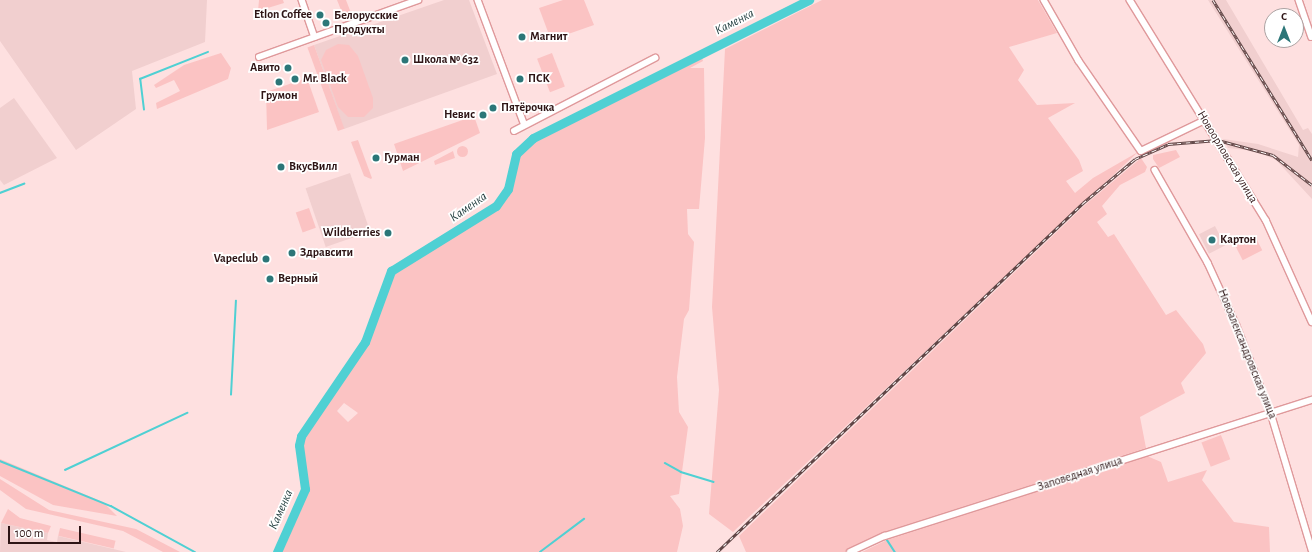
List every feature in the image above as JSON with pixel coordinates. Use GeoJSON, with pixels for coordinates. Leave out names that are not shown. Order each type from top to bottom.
{"type":"FeatureCollection","features":[{"type":"Feature","properties":{"kind":"street"},"geometry":{"type":"LineString","coordinates":[[302,0],[315,37]]}},
{"type":"Feature","properties":{"kind":"street"},"geometry":{"type":"LineString","coordinates":[[259,57],[418,0]]}},
{"type":"Feature","properties":{"kind":"street"},"geometry":{"type":"LineString","coordinates":[[478,0],[524,123]]}},
{"type":"Feature","properties":{"kind":"street"},"geometry":{"type":"LineString","coordinates":[[1044,0],[1079,61],[1141,151],[1205,120]]}},
{"type":"Feature","properties":{"kind":"street","name":"Новоорловская улица"},"geometry":{"type":"LineString","coordinates":[[1130,0],[1266,220],[1312,322]]}},
{"type":"Feature","properties":{"kind":"street"},"geometry":{"type":"LineString","coordinates":[[1299,0],[1312,37]]}},
{"type":"Feature","properties":{"kind":"street"},"geometry":{"type":"LineString","coordinates":[[514,132],[524,123],[656,58]]}},
{"type":"Feature","properties":{"kind":"street","name":"Новоалександровская улица"},"geometry":{"type":"LineString","coordinates":[[1155,170],[1217,281],[1271,413],[1312,550]]}},
{"type":"Feature","properties":{"kind":"street","name":"Заповедная улица"},"geometry":{"type":"LineString","coordinates":[[850,552],[885,536],[1312,400]]}},
{"type":"Feature","properties":{"kind":"shaded area"},"geometry":{"type":"Polygon","coordinates":[[[0,0],[207,0],[205,42],[132,71],[136,109],[76,150],[0,41],[0,0]]]}},
{"type":"Feature","properties":{"kind":"shaded area"},"geometry":{"type":"Polygon","coordinates":[[[259,0],[283,0],[284,3],[258,11],[259,0]]]}},
{"type":"Feature","properties":{"kind":"shaded area"},"geometry":{"type":"Polygon","coordinates":[[[337,0],[346,0],[351,13],[343,15],[337,0]]]}},
{"type":"Feature","properties":{"kind":"shaded area","name":"Школа № 632"},"geometry":{"type":"Polygon","coordinates":[[[444,0],[469,0],[497,74],[344,129],[314,45],[444,0]]]}},
{"type":"Feature","properties":{"kind":"shaded area"},"geometry":{"type":"Polygon","coordinates":[[[563,0],[584,0],[594,25],[551,40],[539,8],[563,0]]]}},
{"type":"Feature","properties":{"kind":"shaded area"},"geometry":{"type":"Polygon","coordinates":[[[822,0],[1038,0],[1057,33],[1009,47],[1024,70],[1018,80],[1037,105],[1075,103],[1048,118],[1079,160],[1083,171],[1066,181],[1075,193],[1093,178],[1138,152],[733,532],[709,514],[719,390],[712,307],[725,49],[822,0]]]}},
{"type":"Feature","properties":{"kind":"shaded area"},"geometry":{"type":"Polygon","coordinates":[[[1208,0],[1226,0],[1303,130],[1308,128],[1312,134],[1312,199],[1276,160],[1255,151],[1228,148],[1223,139],[1258,144],[1298,157],[1299,145],[1208,0]]]}},
{"type":"Feature","properties":{"kind":"shaded area"},"geometry":{"type":"Polygon","coordinates":[[[338,44],[349,45],[358,56],[373,98],[373,108],[364,117],[348,117],[338,107],[321,60],[326,50],[338,44]]]}},
{"type":"Feature","properties":{"kind":"shaded area"},"geometry":{"type":"Polygon","coordinates":[[[314,45],[344,129],[338,131],[307,47],[314,45]]]}},
{"type":"Feature","properties":{"kind":"shaded area"},"geometry":{"type":"Polygon","coordinates":[[[221,53],[231,68],[228,79],[157,109],[156,103],[180,91],[174,80],[156,88],[154,85],[184,65],[221,53]]]}},
{"type":"Feature","properties":{"kind":"shaded area"},"geometry":{"type":"Polygon","coordinates":[[[552,53],[565,87],[550,92],[537,59],[552,53]]]}},
{"type":"Feature","properties":{"kind":"shaded area"},"geometry":{"type":"Polygon","coordinates":[[[701,54],[703,61],[690,68],[704,68],[705,138],[699,209],[687,209],[688,234],[694,242],[689,310],[684,319],[677,377],[679,412],[688,427],[679,494],[670,496],[680,509],[683,526],[677,552],[281,552],[308,489],[302,439],[367,344],[391,274],[499,207],[516,162],[516,154],[533,138],[701,54]],[[344,403],[337,411],[348,422],[358,413],[344,403]]]}},
{"type":"Feature","properties":{"kind":"shaded area"},"geometry":{"type":"Polygon","coordinates":[[[307,78],[319,112],[267,130],[266,92],[307,78]]]}},
{"type":"Feature","properties":{"kind":"shaded area"},"geometry":{"type":"Polygon","coordinates":[[[14,98],[57,158],[4,185],[0,180],[0,108],[14,98]]]}},
{"type":"Feature","properties":{"kind":"shaded area"},"geometry":{"type":"Polygon","coordinates":[[[474,116],[480,133],[403,171],[394,144],[474,116]]]}},
{"type":"Feature","properties":{"kind":"shaded area"},"geometry":{"type":"Polygon","coordinates":[[[358,140],[372,178],[371,179],[364,176],[351,142],[358,140]]]}},
{"type":"Feature","properties":{"kind":"shaded area"},"geometry":{"type":"Polygon","coordinates":[[[462,145],[466,147],[468,151],[466,155],[462,157],[458,155],[456,151],[458,147],[462,145]]]}},
{"type":"Feature","properties":{"kind":"shaded area"},"geometry":{"type":"Polygon","coordinates":[[[1176,150],[1180,157],[1159,168],[1153,159],[1153,155],[1176,150]]]}},
{"type":"Feature","properties":{"kind":"shaded area"},"geometry":{"type":"Polygon","coordinates":[[[453,151],[455,158],[435,165],[434,161],[453,151]]]}},
{"type":"Feature","properties":{"kind":"shaded area"},"geometry":{"type":"Polygon","coordinates":[[[1141,158],[1147,167],[1145,172],[1120,185],[1102,206],[1107,214],[1097,222],[1108,237],[1114,234],[1166,315],[1176,310],[1203,344],[1206,353],[1181,383],[1185,393],[1140,417],[1146,448],[884,532],[845,552],[746,552],[739,536],[1085,205],[1141,158]]]}},
{"type":"Feature","properties":{"kind":"shaded area"},"geometry":{"type":"Polygon","coordinates":[[[350,173],[370,232],[326,247],[306,188],[350,173]]]}},
{"type":"Feature","properties":{"kind":"shaded area"},"geometry":{"type":"Polygon","coordinates":[[[309,208],[316,228],[303,232],[296,213],[309,208]]]}},
{"type":"Feature","properties":{"kind":"shaded area","name":"Картон"},"geometry":{"type":"Polygon","coordinates":[[[1215,226],[1225,246],[1209,254],[1199,234],[1215,226]]]}},
{"type":"Feature","properties":{"kind":"shaded area"},"geometry":{"type":"Polygon","coordinates":[[[1255,236],[1262,250],[1243,260],[1235,246],[1255,236]]]}},
{"type":"Feature","properties":{"kind":"shaded area"},"geometry":{"type":"Polygon","coordinates":[[[1221,435],[1230,459],[1211,467],[1201,443],[1221,435]]]}},
{"type":"Feature","properties":{"kind":"shaded area"},"geometry":{"type":"Polygon","coordinates":[[[1147,456],[1161,462],[1168,482],[1207,470],[1202,480],[1234,522],[1269,527],[1270,552],[862,552],[887,540],[1147,456]]]}},
{"type":"Feature","properties":{"kind":"shaded area"},"geometry":{"type":"Polygon","coordinates":[[[0,459],[103,502],[117,516],[53,505],[0,476],[0,459]]]}},
{"type":"Feature","properties":{"kind":"shaded area"},"geometry":{"type":"Polygon","coordinates":[[[0,479],[49,510],[136,529],[180,552],[163,552],[123,531],[26,509],[0,490],[0,479]]]}},
{"type":"Feature","properties":{"kind":"shaded area"},"geometry":{"type":"Polygon","coordinates":[[[8,509],[20,518],[51,526],[48,533],[1,523],[8,509]]]}},
{"type":"Feature","properties":{"kind":"shaded area"},"geometry":{"type":"Polygon","coordinates":[[[1,523],[48,533],[47,540],[57,542],[58,536],[126,552],[0,552],[1,523]]]}},
{"type":"Feature","properties":{"kind":"shaded area"},"geometry":{"type":"Polygon","coordinates":[[[60,528],[116,541],[114,549],[58,536],[60,528]]]}},
{"type":"Feature","properties":{"kind":"waterway","name":"Каменка"},"geometry":{"type":"LineString","coordinates":[[277,552],[305,489],[299,445],[301,436],[365,342],[391,271],[496,206],[508,189],[516,154],[533,138],[809,0]]}},
{"type":"Feature","properties":{"kind":"waterway"},"geometry":{"type":"LineString","coordinates":[[144,110],[140,79],[208,52]]}},
{"type":"Feature","properties":{"kind":"waterway"},"geometry":{"type":"LineString","coordinates":[[0,193],[24,184]]}},
{"type":"Feature","properties":{"kind":"waterway"},"geometry":{"type":"LineString","coordinates":[[231,395],[236,301]]}},
{"type":"Feature","properties":{"kind":"waterway"},"geometry":{"type":"LineString","coordinates":[[65,470],[187,413]]}},
{"type":"Feature","properties":{"kind":"waterway"},"geometry":{"type":"LineString","coordinates":[[0,461],[111,506],[195,552]]}},
{"type":"Feature","properties":{"kind":"waterway"},"geometry":{"type":"LineString","coordinates":[[665,463],[681,472],[714,482]]}},
{"type":"Feature","properties":{"kind":"waterway"},"geometry":{"type":"LineString","coordinates":[[540,552],[584,519]]}},
{"type":"Feature","properties":{"kind":"waterway"},"geometry":{"type":"LineString","coordinates":[[886,538],[895,552]]}},
{"type":"Feature","properties":{"kind":"railway"},"geometry":{"type":"LineString","coordinates":[[1213,0],[1312,160]]}},
{"type":"Feature","properties":{"kind":"railway"},"geometry":{"type":"LineString","coordinates":[[717,552],[1083,203],[1135,159],[1168,144],[1218,140],[1273,155],[1312,185]]}},
{"type":"Feature","properties":{"kind":"place","name":"Etlon Coffee"},"geometry":{"type":"Point","coordinates":[320,15]}},
{"type":"Feature","properties":{"kind":"place","name":"Белорусские Продукты"},"geometry":{"type":"Point","coordinates":[326,23]}},
{"type":"Feature","properties":{"kind":"place","name":"Магнит"},"geometry":{"type":"Point","coordinates":[522,37]}},
{"type":"Feature","properties":{"kind":"place","name":"Школа № 632"},"geometry":{"type":"Point","coordinates":[405,60]}},
{"type":"Feature","properties":{"kind":"place","name":"Авито"},"geometry":{"type":"Point","coordinates":[288,68]}},
{"type":"Feature","properties":{"kind":"place","name":"Mr. Black"},"geometry":{"type":"Point","coordinates":[295,79]}},
{"type":"Feature","properties":{"kind":"place","name":"ПСК"},"geometry":{"type":"Point","coordinates":[520,79]}},
{"type":"Feature","properties":{"kind":"place","name":"Грумон"},"geometry":{"type":"Point","coordinates":[279,82]}},
{"type":"Feature","properties":{"kind":"place","name":"Пятёрочка"},"geometry":{"type":"Point","coordinates":[493,108]}},
{"type":"Feature","properties":{"kind":"place","name":"Невис"},"geometry":{"type":"Point","coordinates":[483,115]}},
{"type":"Feature","properties":{"kind":"place","name":"Гурман"},"geometry":{"type":"Point","coordinates":[376,158]}},
{"type":"Feature","properties":{"kind":"place","name":"ВкусВилл"},"geometry":{"type":"Point","coordinates":[281,167]}},
{"type":"Feature","properties":{"kind":"place","name":"Wildberries"},"geometry":{"type":"Point","coordinates":[388,233]}},
{"type":"Feature","properties":{"kind":"place","name":"Картон"},"geometry":{"type":"Point","coordinates":[1212,240]}},
{"type":"Feature","properties":{"kind":"place","name":"Здравсити"},"geometry":{"type":"Point","coordinates":[292,253]}},
{"type":"Feature","properties":{"kind":"place","name":"Vapeclub"},"geometry":{"type":"Point","coordinates":[266,259]}},
{"type":"Feature","properties":{"kind":"place","name":"Верный"},"geometry":{"type":"Point","coordinates":[270,279]}}]}
